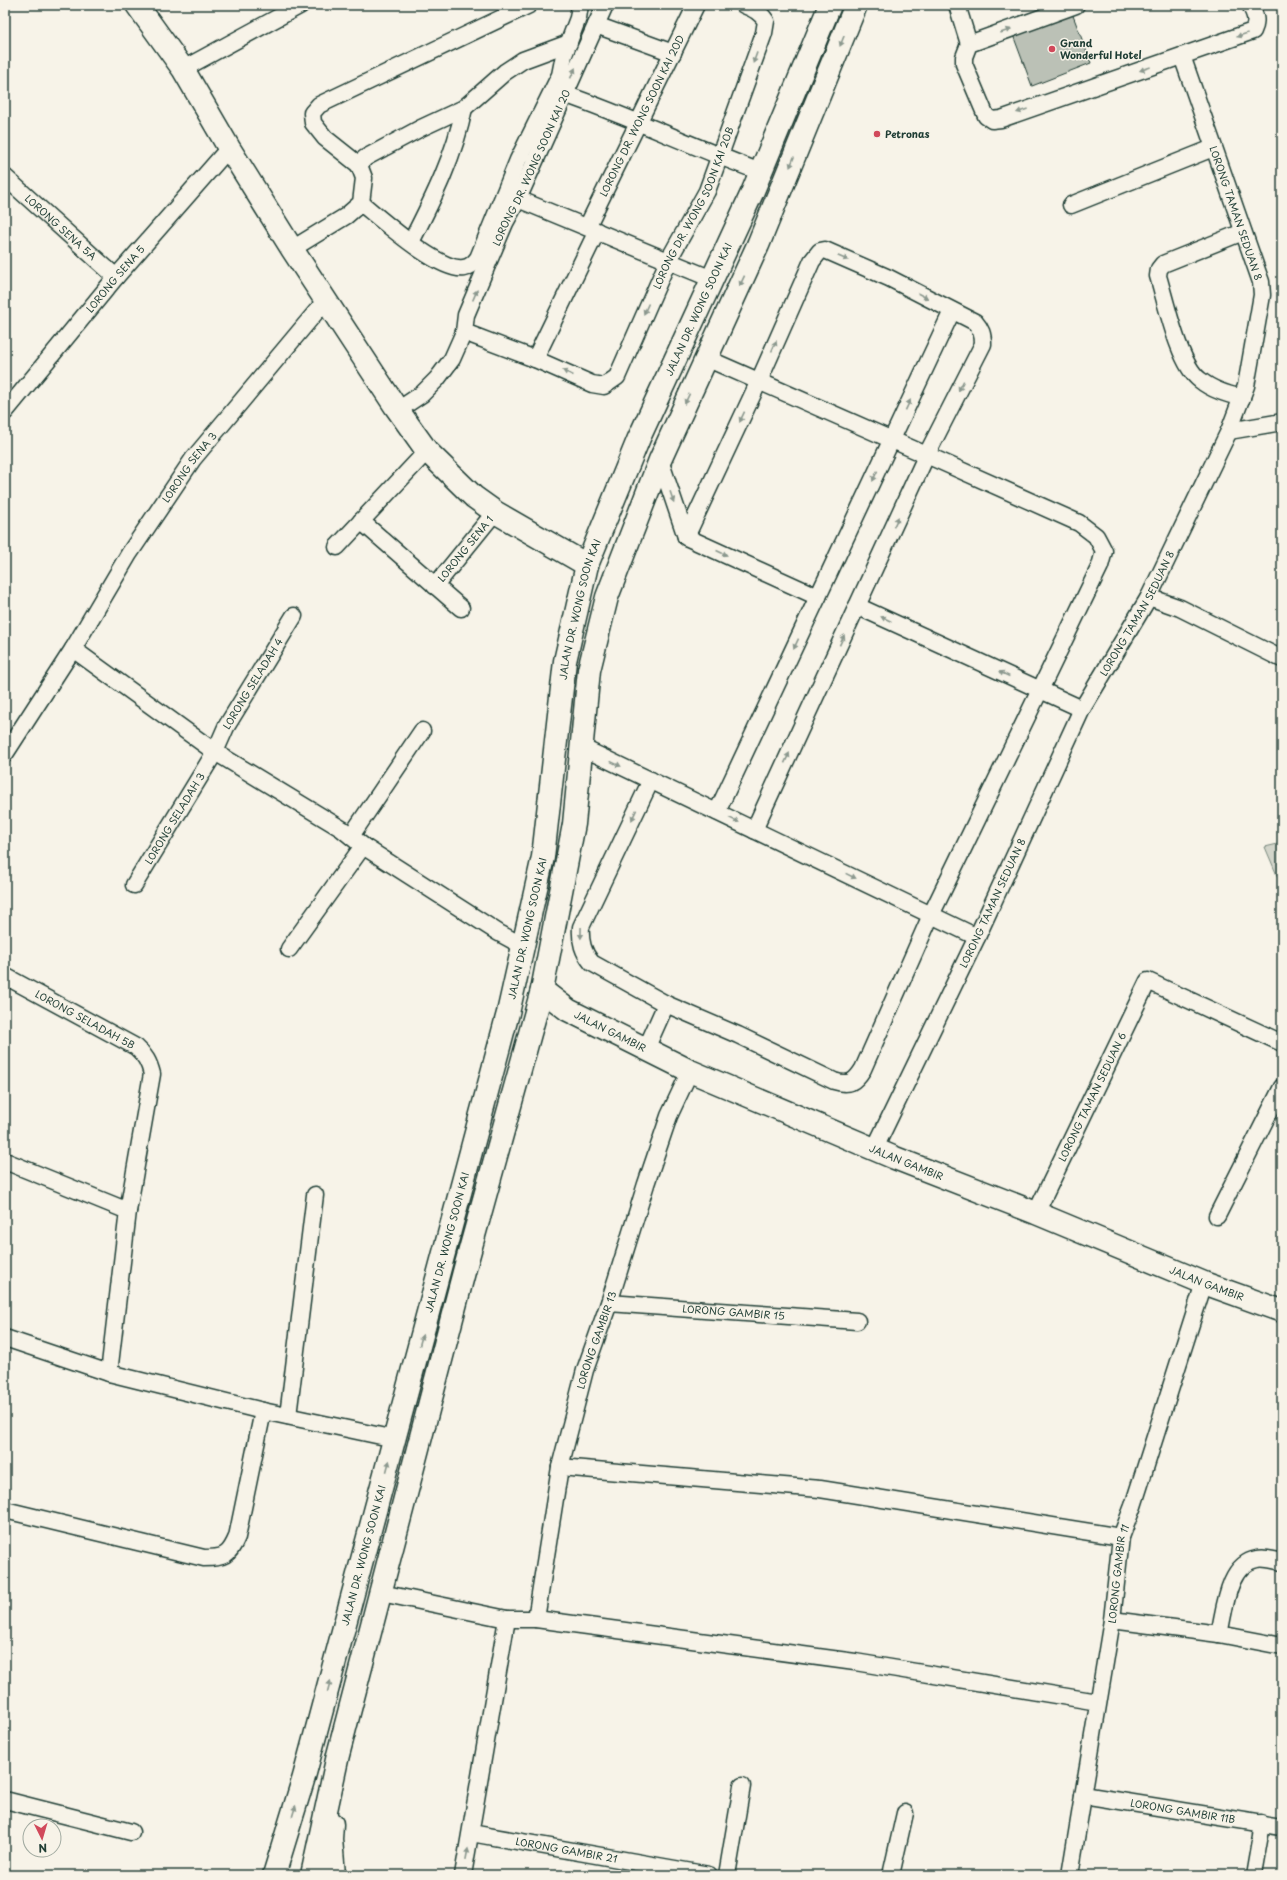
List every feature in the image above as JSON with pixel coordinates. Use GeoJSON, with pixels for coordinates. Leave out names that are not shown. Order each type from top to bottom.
{"type":"FeatureCollection","features":[{"type":"Feature","properties":{"kind":"main road"},"geometry":{"type":"LineString","coordinates":[[136,5],[183,69],[228,148],[292,249],[398,410],[427,451],[474,497],[496,512],[587,565]]}},
{"type":"Feature","properties":{"kind":"main road","name":"JALAN DR. WONG SOON KAI"},"geometry":{"type":"LineString","coordinates":[[274,1875],[304,1777],[508,1014],[543,857],[565,661],[587,565],[639,438],[761,172],[830,5]]}},
{"type":"Feature","properties":{"kind":"main road"},"geometry":{"type":"LineString","coordinates":[[312,1875],[338,1755],[464,1268],[542,990],[574,824],[588,670],[607,597],[660,460],[758,245],[856,5]]}},
{"type":"Feature","properties":{"kind":"main road","name":"JALAN GAMBIR"},"geometry":{"type":"LineString","coordinates":[[542,990],[568,1010],[646,1049],[686,1079],[1036,1213],[1204,1283],[1282,1311]]}},
{"type":"Feature","properties":{"kind":"main road"},"geometry":{"type":"LineString","coordinates":[[334,1875],[331,1839],[338,1755]]}},
{"type":"Feature","properties":{"kind":"main road"},"geometry":{"type":"LineString","coordinates":[[257,1875],[287,1832]]}},
{"type":"Feature","properties":{"kind":"street"},"geometry":{"type":"LineString","coordinates":[[183,69],[301,5]]}},
{"type":"Feature","properties":{"kind":"street"},"geometry":{"type":"LineString","coordinates":[[292,249],[346,216],[361,203],[364,178],[359,165],[325,138],[313,123],[312,113],[319,105],[529,5]]}},
{"type":"Feature","properties":{"kind":"street"},"geometry":{"type":"LineString","coordinates":[[361,203],[428,256],[452,267],[466,268],[478,258],[518,160],[560,75],[568,43],[578,18],[580,5]]}},
{"type":"Feature","properties":{"kind":"street","name":"LORONG DR. WONG SOON KAI 20"},"geometry":{"type":"LineString","coordinates":[[398,410],[422,394],[437,380],[452,359],[464,332],[466,315],[505,223],[518,199],[605,5]]}},
{"type":"Feature","properties":{"kind":"street","name":"LORONG DR. WONG SOON KAI 20D"},"geometry":{"type":"LineString","coordinates":[[535,359],[638,121],[673,54],[696,5]]}},
{"type":"Feature","properties":{"kind":"street","name":"LORONG DR. WONG SOON KAI 20B"},"geometry":{"type":"LineString","coordinates":[[535,359],[592,384],[604,386],[617,377],[668,261],[707,190],[764,34],[766,21],[758,11],[744,5]]}},
{"type":"Feature","properties":{"kind":"street"},"geometry":{"type":"LineString","coordinates":[[957,5],[969,44],[964,56],[964,64],[986,116],[992,120],[1001,119],[1253,31],[1256,25],[1255,16],[1250,5]]}},
{"type":"Feature","properties":{"kind":"street"},"geometry":{"type":"LineString","coordinates":[[969,44],[1076,5]]}},
{"type":"Feature","properties":{"kind":"street"},"geometry":{"type":"LineString","coordinates":[[596,25],[673,54]]}},
{"type":"Feature","properties":{"kind":"street"},"geometry":{"type":"LineString","coordinates":[[359,165],[374,152],[464,108],[505,72],[523,60],[568,43]]}},
{"type":"Feature","properties":{"kind":"street","name":"LORONG TAMAN SEDUAN 8"},"geometry":{"type":"LineString","coordinates":[[874,1150],[977,937],[1082,709],[1149,597],[1229,431],[1246,386],[1262,295],[1261,282],[1182,56]]}},
{"type":"Feature","properties":{"kind":"street"},"geometry":{"type":"LineString","coordinates":[[564,94],[638,121],[719,157],[761,172]]}},
{"type":"Feature","properties":{"kind":"street"},"geometry":{"type":"LineString","coordinates":[[411,242],[428,209],[459,134],[464,108]]}},
{"type":"Feature","properties":{"kind":"street","name":"LORONG SENA 5"},"geometry":{"type":"LineString","coordinates":[[5,412],[116,277],[228,148]]}},
{"type":"Feature","properties":{"kind":"street"},"geometry":{"type":"LineString","coordinates":[[1071,205],[1213,148]]}},
{"type":"Feature","properties":{"kind":"street","name":"LORONG SENA 5A"},"geometry":{"type":"LineString","coordinates":[[5,177],[116,277]]}},
{"type":"Feature","properties":{"kind":"street"},"geometry":{"type":"LineString","coordinates":[[518,199],[712,280]]}},
{"type":"Feature","properties":{"kind":"street"},"geometry":{"type":"LineString","coordinates":[[1242,398],[1217,391],[1199,380],[1185,362],[1158,276],[1159,269],[1163,264],[1243,232]]}},
{"type":"Feature","properties":{"kind":"street"},"geometry":{"type":"LineString","coordinates":[[686,537],[759,381],[812,261],[820,251],[825,250],[889,278],[975,322],[984,335],[983,344],[927,454],[754,830]]}},
{"type":"Feature","properties":{"kind":"street","name":"LORONG SENA 3"},"geometry":{"type":"LineString","coordinates":[[5,754],[73,649],[129,554],[193,458],[326,300]]}},
{"type":"Feature","properties":{"kind":"street"},"geometry":{"type":"LineString","coordinates":[[717,812],[952,311]]}},
{"type":"Feature","properties":{"kind":"street"},"geometry":{"type":"LineString","coordinates":[[464,332],[535,359]]}},
{"type":"Feature","properties":{"kind":"street"},"geometry":{"type":"LineString","coordinates":[[651,780],[581,927],[580,937],[582,947],[592,963],[666,1004],[738,1036],[834,1082],[848,1084],[857,1079],[863,1069],[931,915],[1100,566],[1104,550],[1096,536],[1079,524],[927,454],[892,441],[706,358]]}},
{"type":"Feature","properties":{"kind":"street"},"geometry":{"type":"LineString","coordinates":[[1229,431],[1282,422]]}},
{"type":"Feature","properties":{"kind":"street"},"geometry":{"type":"LineString","coordinates":[[337,547],[427,451]]}},
{"type":"Feature","properties":{"kind":"street"},"geometry":{"type":"LineString","coordinates":[[660,460],[686,537],[818,597]]}},
{"type":"Feature","properties":{"kind":"street","name":"LORONG SENA 1"},"geometry":{"type":"LineString","coordinates":[[435,586],[496,512]]}},
{"type":"Feature","properties":{"kind":"street"},"geometry":{"type":"LineString","coordinates":[[361,522],[461,608]]}},
{"type":"Feature","properties":{"kind":"street"},"geometry":{"type":"LineString","coordinates":[[1149,597],[1180,608],[1282,659]]}},
{"type":"Feature","properties":{"kind":"street"},"geometry":{"type":"LineString","coordinates":[[857,606],[1082,709]]}},
{"type":"Feature","properties":{"kind":"street","name":"LORONG SELADAH 4"},"geometry":{"type":"LineString","coordinates":[[215,752],[226,726],[294,616]]}},
{"type":"Feature","properties":{"kind":"street"},"geometry":{"type":"LineString","coordinates":[[73,649],[215,752],[351,836],[363,846],[499,933],[523,946]]}},
{"type":"Feature","properties":{"kind":"street"},"geometry":{"type":"LineString","coordinates":[[351,836],[422,731]]}},
{"type":"Feature","properties":{"kind":"street"},"geometry":{"type":"LineString","coordinates":[[581,747],[977,937]]}},
{"type":"Feature","properties":{"kind":"street","name":"LORONG SELADAH 3"},"geometry":{"type":"LineString","coordinates":[[134,886],[215,752]]}},
{"type":"Feature","properties":{"kind":"street"},"geometry":{"type":"LineString","coordinates":[[289,948],[363,846]]}},
{"type":"Feature","properties":{"kind":"street","name":"LORONG SELADAH 5B"},"geometry":{"type":"LineString","coordinates":[[5,976],[136,1047],[144,1054],[152,1074],[128,1210]]}},
{"type":"Feature","properties":{"kind":"street","name":"LORONG TAMAN SEDUAN 6"},"geometry":{"type":"LineString","coordinates":[[1036,1213],[1148,981],[1282,1043]]}},
{"type":"Feature","properties":{"kind":"street"},"geometry":{"type":"LineString","coordinates":[[646,1049],[666,1004]]}},
{"type":"Feature","properties":{"kind":"street","name":"LORONG GAMBIR 13"},"geometry":{"type":"LineString","coordinates":[[536,1619],[560,1467],[584,1370],[609,1303],[668,1116],[686,1079]]}},
{"type":"Feature","properties":{"kind":"street"},"geometry":{"type":"LineString","coordinates":[[1217,1216],[1282,1087]]}},
{"type":"Feature","properties":{"kind":"street"},"geometry":{"type":"LineString","coordinates":[[5,1161],[128,1210],[109,1373]]}},
{"type":"Feature","properties":{"kind":"street"},"geometry":{"type":"LineString","coordinates":[[288,1416],[315,1195]]}},
{"type":"Feature","properties":{"kind":"street","name":"LORONG GAMBIR 11"},"geometry":{"type":"LineString","coordinates":[[1070,1875],[1112,1620],[1121,1537],[1133,1506],[1204,1283]]}},
{"type":"Feature","properties":{"kind":"street","name":"LORONG GAMBIR 15"},"geometry":{"type":"LineString","coordinates":[[609,1303],[858,1321]]}},
{"type":"Feature","properties":{"kind":"street"},"geometry":{"type":"LineString","coordinates":[[5,1338],[109,1373],[263,1411],[395,1439]]}},
{"type":"Feature","properties":{"kind":"street"},"geometry":{"type":"LineString","coordinates":[[5,1510],[204,1558],[224,1556],[232,1550],[237,1538],[263,1411]]}},
{"type":"Feature","properties":{"kind":"street"},"geometry":{"type":"LineString","coordinates":[[560,1467],[820,1489],[1121,1537]]}},
{"type":"Feature","properties":{"kind":"street"},"geometry":{"type":"LineString","coordinates":[[1219,1634],[1232,1578],[1241,1567],[1250,1561],[1259,1558],[1282,1562]]}},
{"type":"Feature","properties":{"kind":"street"},"geometry":{"type":"LineString","coordinates":[[381,1593],[507,1619],[536,1619],[855,1662],[1098,1702]]}},
{"type":"Feature","properties":{"kind":"street"},"geometry":{"type":"LineString","coordinates":[[463,1875],[507,1619]]}},
{"type":"Feature","properties":{"kind":"street"},"geometry":{"type":"LineString","coordinates":[[1112,1620],[1219,1634],[1282,1646]]}},
{"type":"Feature","properties":{"kind":"street"},"geometry":{"type":"LineString","coordinates":[[727,1875],[742,1786]]}},
{"type":"Feature","properties":{"kind":"street","name":"LORONG GAMBIR 11B"},"geometry":{"type":"LineString","coordinates":[[1083,1795],[1282,1827]]}},
{"type":"Feature","properties":{"kind":"street"},"geometry":{"type":"LineString","coordinates":[[5,1800],[130,1832]]}},
{"type":"Feature","properties":{"kind":"street"},"geometry":{"type":"LineString","coordinates":[[891,1875],[905,1813]]}},
{"type":"Feature","properties":{"kind":"street"},"geometry":{"type":"LineString","coordinates":[[1253,1875],[1262,1824]]}},
{"type":"Feature","properties":{"kind":"street","name":"LORONG GAMBIR 21"},"geometry":{"type":"LineString","coordinates":[[471,1833],[709,1875]]}},
{"type":"Feature","properties":{"kind":"shaded area"},"geometry":{"type":"Polygon","coordinates":[[[1282,843],[1282,887],[1265,847],[1282,843]]]}},
{"type":"Feature","properties":{"kind":"building","name":"Grand Wonderful Hotel"},"geometry":{"type":"Polygon","coordinates":[[[1072,13],[1091,63],[1032,86],[1013,35],[1072,13]]]}},
{"type":"Feature","properties":{"kind":"place","name":"Grand Wonderful Hotel"},"geometry":{"type":"Point","coordinates":[1052,49]}},
{"type":"Feature","properties":{"kind":"place","name":"Petronas"},"geometry":{"type":"Point","coordinates":[877,134]}}]}
